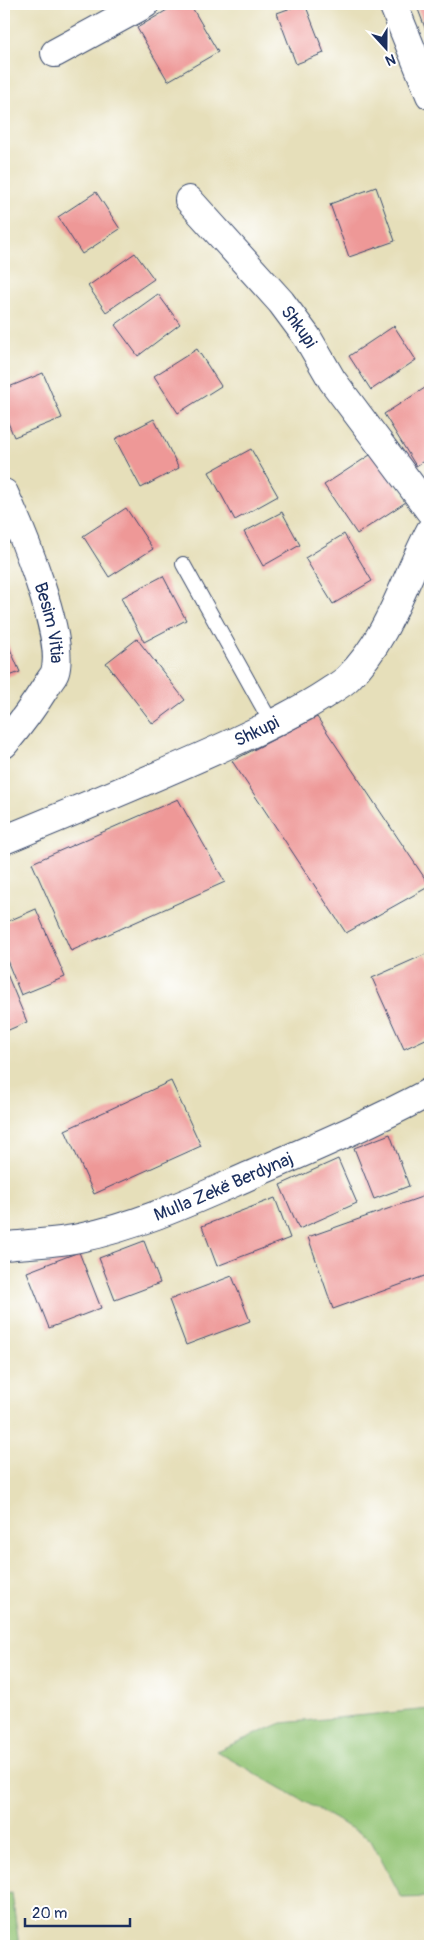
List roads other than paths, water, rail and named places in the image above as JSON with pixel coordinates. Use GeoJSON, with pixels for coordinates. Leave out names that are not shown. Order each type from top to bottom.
{"type":"FeatureCollection","features":[{"type":"Feature","properties":{"kind":"street"},"geometry":{"type":"LineString","coordinates":[[55,53],[145,4]]}},
{"type":"Feature","properties":{"kind":"street"},"geometry":{"type":"LineString","coordinates":[[393,4],[430,95]]}},
{"type":"Feature","properties":{"kind":"street","name":"Shkupi"},"geometry":{"type":"LineString","coordinates":[[189,200],[281,302],[307,337],[332,380],[430,511]]}},
{"type":"Feature","properties":{"kind":"street","name":"Besim Vitia"},"geometry":{"type":"LineString","coordinates":[[4,492],[17,519],[49,612],[56,640],[55,672],[32,710],[4,744]]}},
{"type":"Feature","properties":{"kind":"street","name":"Shkupi"},"geometry":{"type":"LineString","coordinates":[[4,840],[153,778],[272,724],[310,704],[348,679],[374,647],[396,606],[430,531]]}},
{"type":"Feature","properties":{"kind":"street","name":"Mulla Zekë Berdynaj"},"geometry":{"type":"LineString","coordinates":[[4,1246],[79,1238],[128,1225],[188,1202],[284,1160],[403,1107],[430,1092]]}},
{"type":"Feature","properties":{"kind":"lane"},"geometry":{"type":"LineString","coordinates":[[183,564],[272,724]]}}]}
